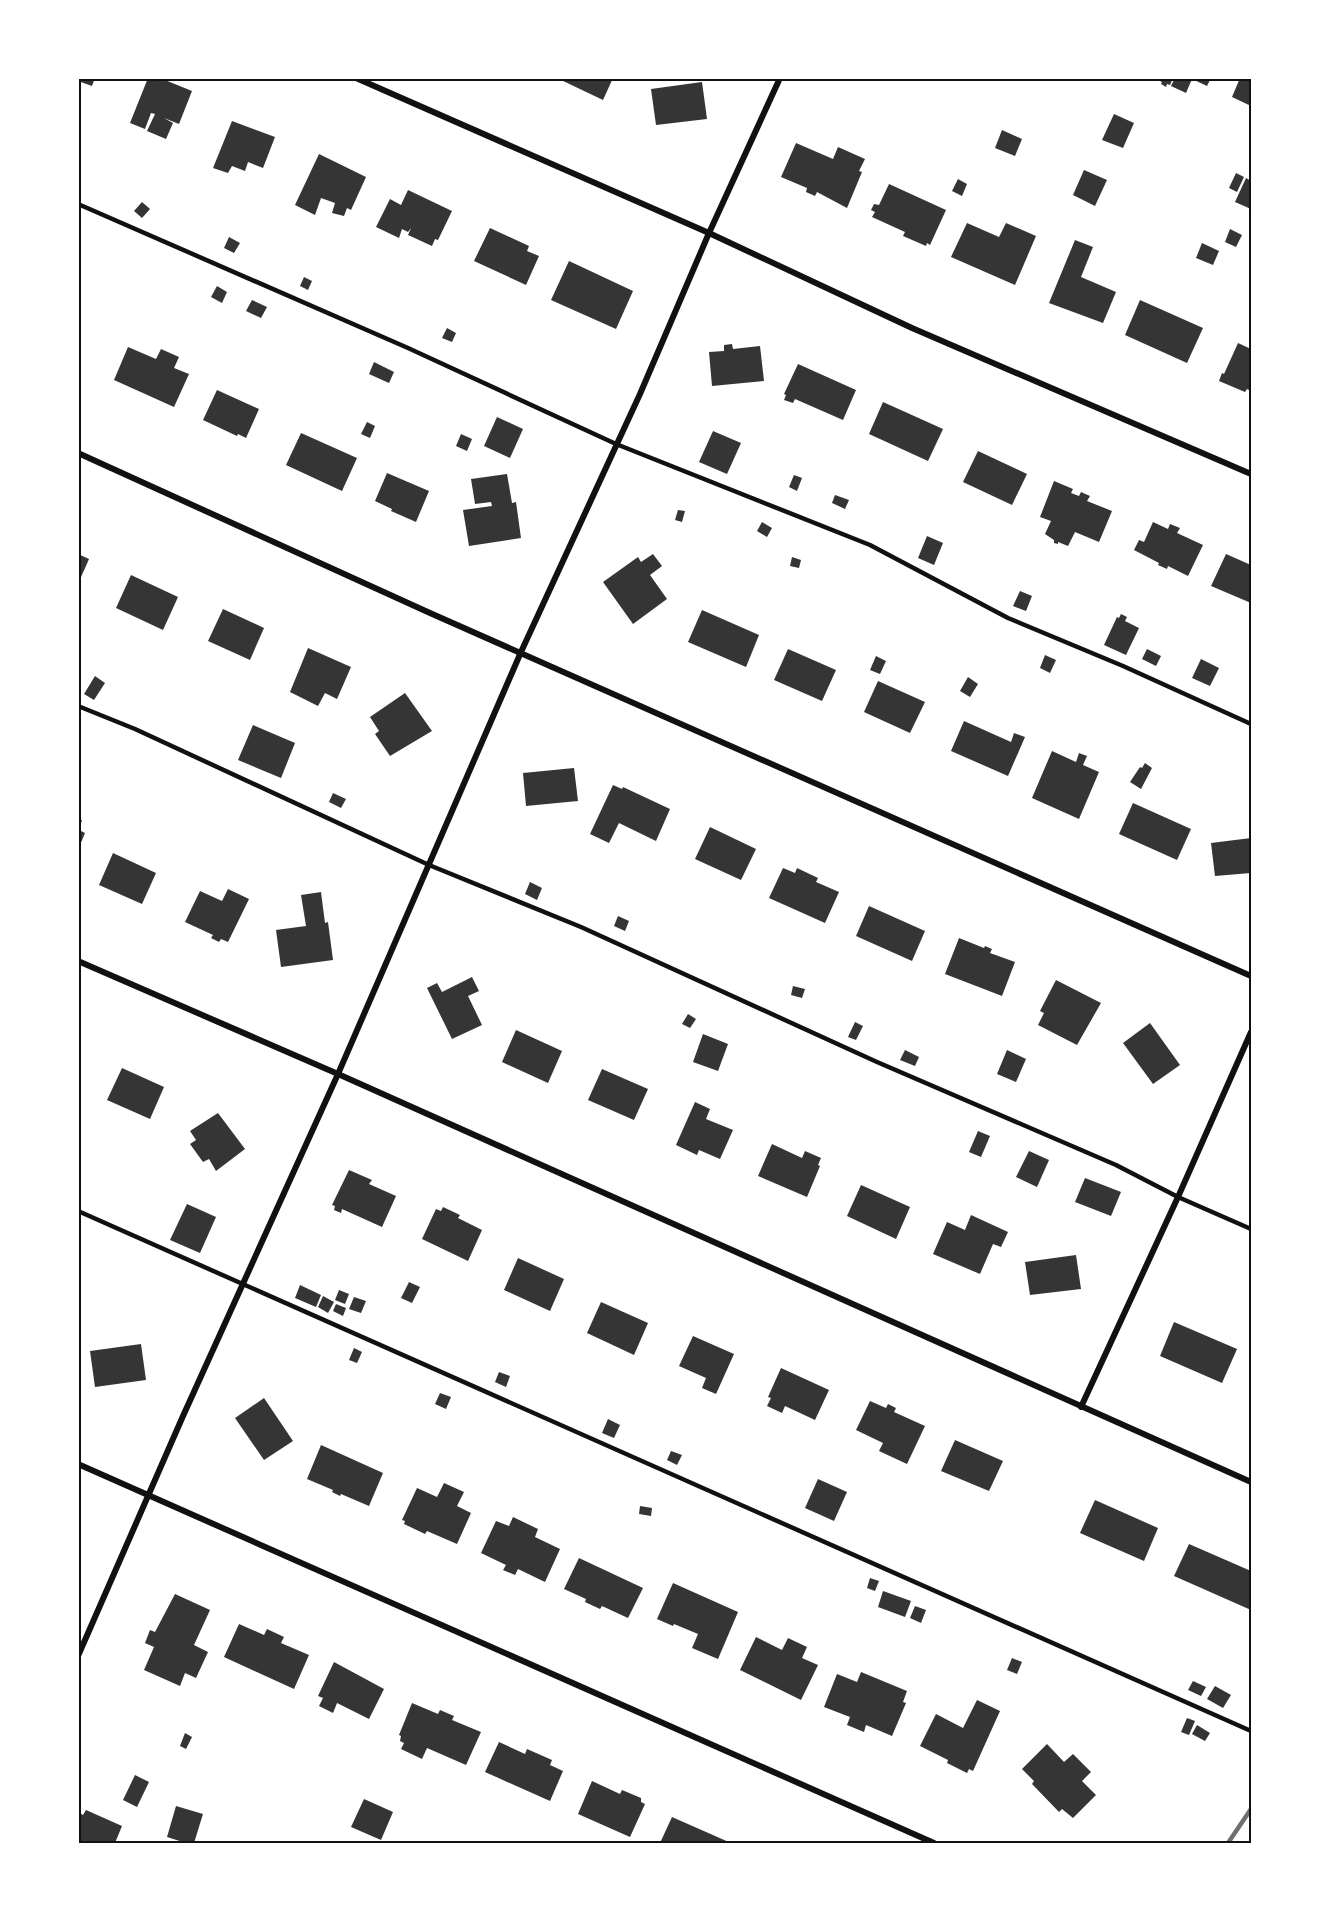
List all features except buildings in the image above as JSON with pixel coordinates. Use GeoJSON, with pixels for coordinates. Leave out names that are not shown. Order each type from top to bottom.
{"type":"FeatureCollection","features":[{"type":"Feature","properties":{"kind":"street"},"geometry":{"type":"LineString","coordinates":[[356,78],[709,233],[912,328],[1251,474]]}},
{"type":"Feature","properties":{"kind":"street"},"geometry":{"type":"LineString","coordinates":[[78,1656],[183,1416],[338,1074],[521,652],[780,78]]}},
{"type":"Feature","properties":{"kind":"street"},"geometry":{"type":"LineString","coordinates":[[78,453],[1251,976]]}},
{"type":"Feature","properties":{"kind":"street"},"geometry":{"type":"LineString","coordinates":[[78,961],[338,1074],[1251,1482]]}},
{"type":"Feature","properties":{"kind":"street"},"geometry":{"type":"LineString","coordinates":[[1081,1407],[1251,1032]]}},
{"type":"Feature","properties":{"kind":"street"},"geometry":{"type":"LineString","coordinates":[[78,1464],[934,1843]]}},
{"type":"Feature","properties":{"kind":"lane"},"geometry":{"type":"LineString","coordinates":[[78,204],[408,348],[616,444],[870,545],[1008,618],[1123,666],[1251,724]]}},
{"type":"Feature","properties":{"kind":"lane"},"geometry":{"type":"LineString","coordinates":[[78,706],[135,729],[429,865],[581,927],[877,1062],[1116,1165],[1178,1197],[1251,1229]]}},
{"type":"Feature","properties":{"kind":"lane"},"geometry":{"type":"LineString","coordinates":[[78,1211],[1251,1731]]}},
{"type":"Feature","properties":{"kind":"railway"},"geometry":{"type":"LineString","coordinates":[[1228,1843],[1251,1809]]}}]}
